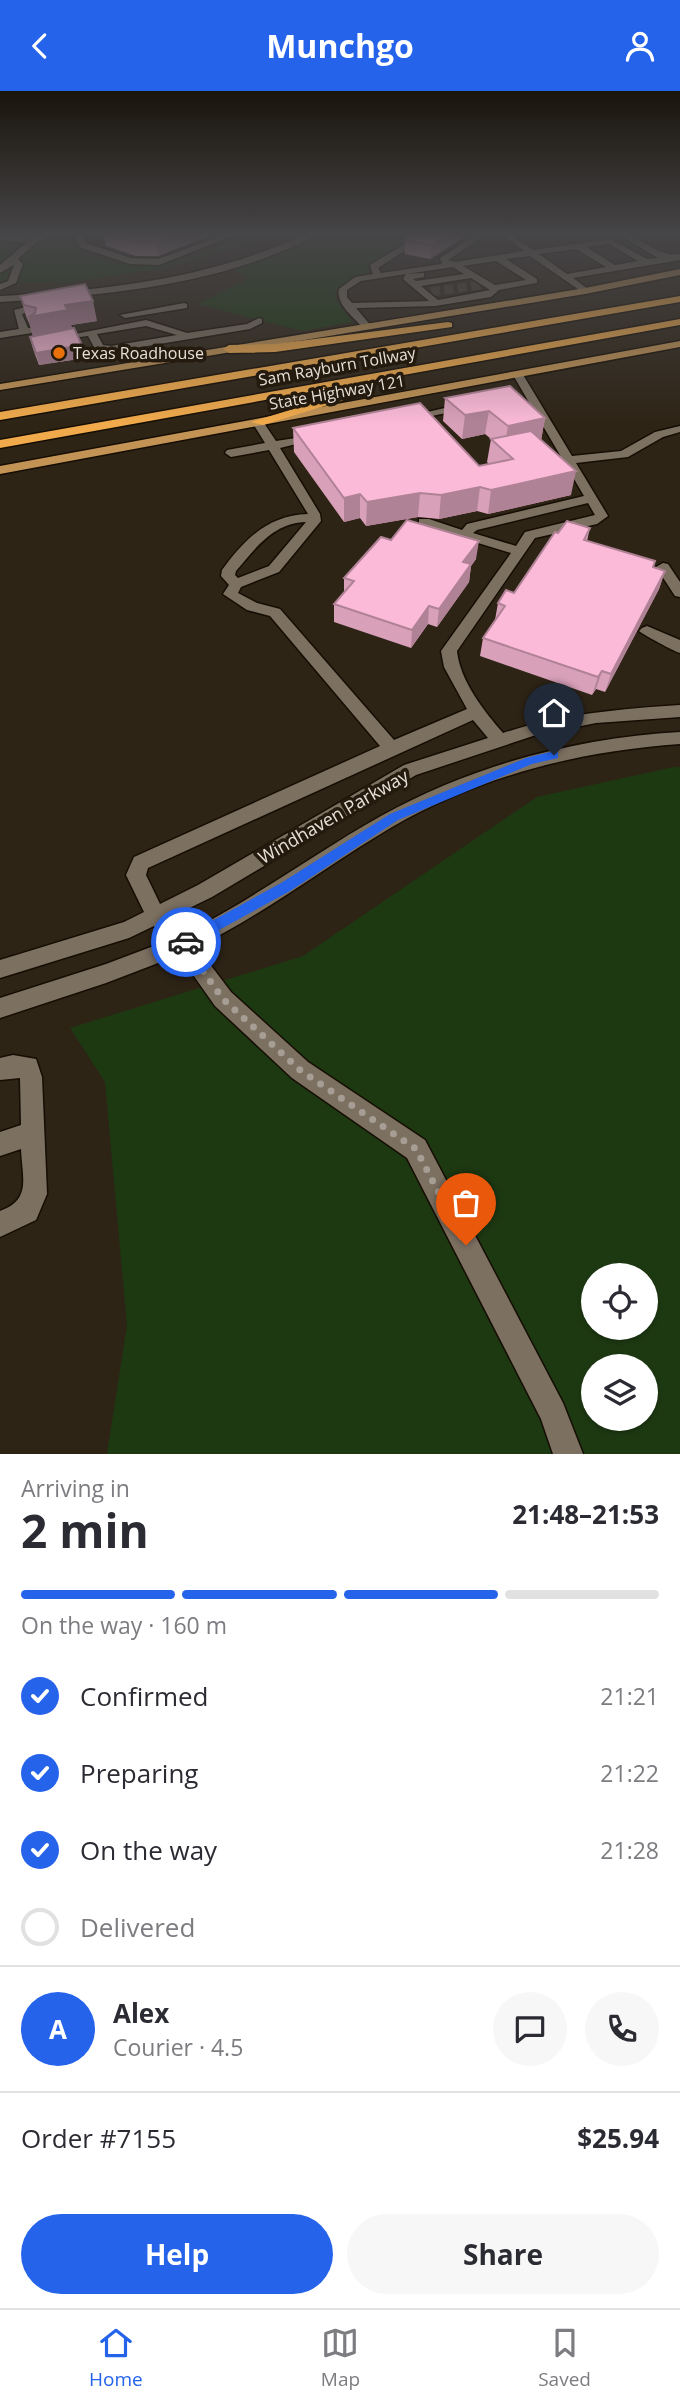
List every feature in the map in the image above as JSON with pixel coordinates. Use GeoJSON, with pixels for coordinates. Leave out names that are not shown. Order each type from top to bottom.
{"type":"FeatureCollection","features":[{"type":"Feature","properties":{"kind":"highway"},"geometry":{"type":"LineString","coordinates":[[229,349],[275,348],[574,309],[680,299]]}},
{"type":"Feature","properties":{"kind":"highway","name":"Sam Rayburn Tollway"},"geometry":{"type":"LineString","coordinates":[[0,416],[680,299]]}},
{"type":"Feature","properties":{"kind":"highway"},"geometry":{"type":"LineString","coordinates":[[258,422],[394,384],[518,362],[680,324]]}},
{"type":"Feature","properties":{"kind":"highway","name":"Sam Rayburn Tollway"},"geometry":{"type":"LineString","coordinates":[[0,444],[680,324]]}},
{"type":"Feature","properties":{"kind":"main road"},"geometry":{"type":"LineString","coordinates":[[0,387],[551,297]]}},
{"type":"Feature","properties":{"kind":"main road","name":"State Highway 121"},"geometry":{"type":"LineString","coordinates":[[0,470],[680,344]]}},
{"type":"Feature","properties":{"kind":"street"},"geometry":{"type":"LineString","coordinates":[[0,299],[31,297]]}},
{"type":"Feature","properties":{"kind":"street"},"geometry":{"type":"LineString","coordinates":[[23,337],[17,312],[21,309],[102,297]]}},
{"type":"Feature","properties":{"kind":"street"},"geometry":{"type":"LineString","coordinates":[[178,297],[184,306]]}},
{"type":"Feature","properties":{"kind":"street"},"geometry":{"type":"LineString","coordinates":[[342,297],[347,306],[367,327]]}},
{"type":"Feature","properties":{"kind":"street"},"geometry":{"type":"LineString","coordinates":[[347,306],[368,302],[403,306],[426,297]]}},
{"type":"Feature","properties":{"kind":"street"},"geometry":{"type":"LineString","coordinates":[[84,321],[74,325],[101,323],[184,306],[194,309],[161,328]]}},
{"type":"Feature","properties":{"kind":"street"},"geometry":{"type":"LineString","coordinates":[[99,318],[117,318]]}},
{"type":"Feature","properties":{"kind":"street"},"geometry":{"type":"LineString","coordinates":[[91,332],[99,347],[111,349],[250,327],[259,321]]}},
{"type":"Feature","properties":{"kind":"street"},"geometry":{"type":"LineString","coordinates":[[64,336],[146,323],[190,336]]}},
{"type":"Feature","properties":{"kind":"street"},"geometry":{"type":"LineString","coordinates":[[23,337],[47,329]]}},
{"type":"Feature","properties":{"kind":"street"},"geometry":{"type":"LineString","coordinates":[[0,335],[41,340]]}},
{"type":"Feature","properties":{"kind":"street"},"geometry":{"type":"LineString","coordinates":[[499,740],[476,712],[471,697],[449,663],[449,651],[530,535],[592,521],[602,516],[570,460],[524,394],[518,375]]}},
{"type":"Feature","properties":{"kind":"street"},"geometry":{"type":"LineString","coordinates":[[395,421],[477,404]]}},
{"type":"Feature","properties":{"kind":"street"},"geometry":{"type":"LineString","coordinates":[[258,422],[314,518]]}},
{"type":"Feature","properties":{"kind":"street"},"geometry":{"type":"LineString","coordinates":[[570,460],[624,454],[659,434],[680,429]]}},
{"type":"Feature","properties":{"kind":"street"},"geometry":{"type":"LineString","coordinates":[[231,453],[327,435]]}},
{"type":"Feature","properties":{"kind":"street"},"geometry":{"type":"LineString","coordinates":[[464,534],[472,527],[593,498]]}},
{"type":"Feature","properties":{"kind":"street"},"geometry":{"type":"LineString","coordinates":[[314,518],[296,546],[274,569],[236,585],[230,594],[252,607],[275,612],[391,748]]}},
{"type":"Feature","properties":{"kind":"street"},"geometry":{"type":"LineString","coordinates":[[236,585],[228,576],[229,570],[269,526],[282,520],[314,518]]}},
{"type":"Feature","properties":{"kind":"street"},"geometry":{"type":"LineString","coordinates":[[424,523],[519,551]]}},
{"type":"Feature","properties":{"kind":"street"},"geometry":{"type":"LineString","coordinates":[[663,567],[678,588]]}},
{"type":"Feature","properties":{"kind":"street"},"geometry":{"type":"LineString","coordinates":[[647,631],[669,639],[680,648]]}},
{"type":"Feature","properties":{"kind":"street","name":"Windhaven Parkway"},"geometry":{"type":"LineString","coordinates":[[0,969],[128,929],[205,891],[410,770],[499,740],[596,717],[680,711]]}},
{"type":"Feature","properties":{"kind":"street"},"geometry":{"type":"LineString","coordinates":[[476,712],[391,748],[141,863],[136,875],[156,915],[183,943],[223,999],[300,1070],[416,1149],[553,1413],[568,1454]]}},
{"type":"Feature","properties":{"kind":"street","name":"Windhaven Parkway"},"geometry":{"type":"LineString","coordinates":[[0,1008],[183,943],[286,887],[394,817],[460,788],[530,761],[591,747],[680,739]]}},
{"type":"Feature","properties":{"kind":"street"},"geometry":{"type":"LineString","coordinates":[[0,1069],[28,1067],[31,1077],[33,1133],[32,1205],[25,1215],[0,1224]]}},
{"type":"Feature","properties":{"kind":"street"},"geometry":{"type":"LineString","coordinates":[[0,1144],[33,1133]]}},
{"type":"Feature","properties":{"kind":"green space"},"geometry":{"type":"Polygon","coordinates":[[[213,297],[335,297],[352,322],[303,331],[198,304],[213,297]]]}},
{"type":"Feature","properties":{"kind":"green space"},"geometry":{"type":"Polygon","coordinates":[[[680,767],[680,1454],[107,1454],[127,1325],[105,1082],[70,1028],[303,956],[537,797],[680,767]]]}},
{"type":"Feature","properties":{"kind":"building"},"geometry":{"type":"Polygon","coordinates":[[[20,297],[91,297],[93,301],[65,305],[68,310],[28,317],[35,313],[36,308],[24,305],[20,297]]]}},
{"type":"Feature","properties":{"kind":"building"},"geometry":{"type":"Polygon","coordinates":[[[74,328],[82,345],[36,353],[30,337],[74,328]]]}},
{"type":"Feature","properties":{"kind":"building"},"geometry":{"type":"Polygon","coordinates":[[[510,386],[545,418],[508,426],[489,411],[465,415],[445,398],[510,386]]]}},
{"type":"Feature","properties":{"kind":"building"},"geometry":{"type":"Polygon","coordinates":[[[420,403],[479,466],[513,459],[491,439],[531,431],[576,471],[491,490],[480,487],[441,495],[420,493],[367,502],[360,494],[344,498],[293,428],[420,403]]]}},
{"type":"Feature","properties":{"kind":"building"},"geometry":{"type":"Polygon","coordinates":[[[407,520],[479,541],[463,562],[471,564],[439,609],[429,606],[412,630],[334,604],[354,581],[344,578],[381,537],[391,540],[407,520]]]}},
{"type":"Feature","properties":{"kind":"building"},"geometry":{"type":"Polygon","coordinates":[[[567,521],[590,528],[584,540],[655,561],[653,567],[665,571],[611,674],[602,671],[598,677],[483,638],[505,606],[498,603],[506,590],[514,593],[555,532],[558,533],[567,521]]]}},
{"type":"Feature","properties":{"kind":"way so far"},"geometry":{"type":"LineString","coordinates":[[186,942],[183,943],[223,999],[300,1070],[416,1149],[466,1245]]}},
{"type":"Feature","properties":{"kind":"place","name":"Texas Roadhouse"},"geometry":{"type":"Point","coordinates":[59,353]}},
{"type":"Feature","properties":{"kind":"route"},"geometry":{"type":"LineString","coordinates":[[186,942],[286,887],[394,817],[460,788],[530,761],[554,755]]}}]}
